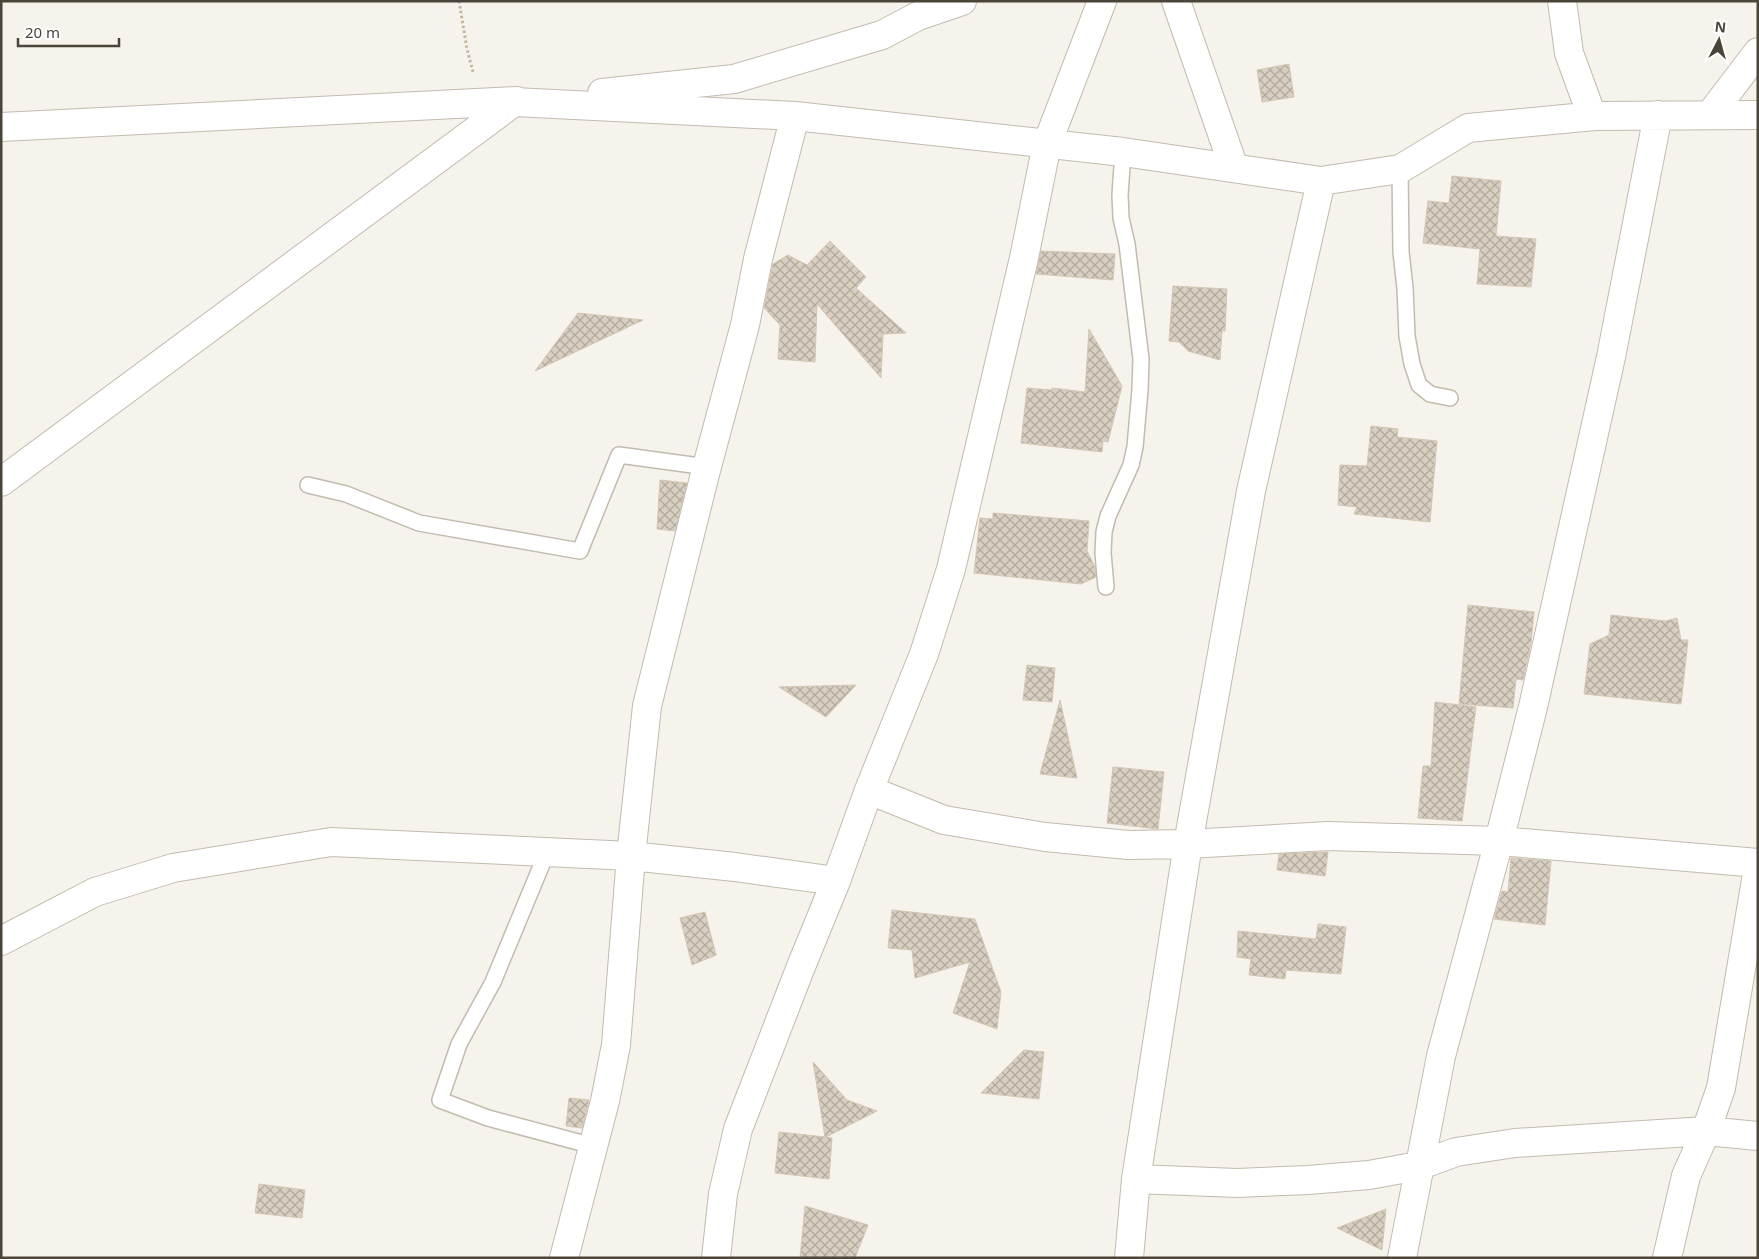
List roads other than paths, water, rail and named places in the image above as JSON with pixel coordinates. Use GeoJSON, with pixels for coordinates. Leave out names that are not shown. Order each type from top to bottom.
{"type":"FeatureCollection","features":[{"type":"Feature","properties":{"kind":"street"},"geometry":{"type":"LineString","coordinates":[[1,127],[514,102],[734,79],[882,35],[921,9],[962,1]]}},
{"type":"Feature","properties":{"kind":"street"},"geometry":{"type":"LineString","coordinates":[[716,1258],[723,1194],[738,1129],[836,881],[869,790],[924,654],[951,570],[1024,258],[1047,144],[1102,1]]}},
{"type":"Feature","properties":{"kind":"street"},"geometry":{"type":"LineString","coordinates":[[1176,1],[1234,168]]}},
{"type":"Feature","properties":{"kind":"street"},"geometry":{"type":"LineString","coordinates":[[1562,1],[1569,53],[1592,116]]}},
{"type":"Feature","properties":{"kind":"street"},"geometry":{"type":"LineString","coordinates":[[1710,115],[1758,52]]}},
{"type":"Feature","properties":{"kind":"street"},"geometry":{"type":"LineString","coordinates":[[1,482],[514,102],[795,116],[1123,152],[1321,182],[1400,169],[1468,128],[1592,116],[1758,115]]}},
{"type":"Feature","properties":{"kind":"street"},"geometry":{"type":"LineString","coordinates":[[1402,1258],[1418,1166],[1441,1056],[1533,707],[1612,357],[1658,115]]}},
{"type":"Feature","properties":{"kind":"street"},"geometry":{"type":"LineString","coordinates":[[564,1258],[593,1146],[616,1045],[631,856],[647,706],[745,325],[758,259],[795,116]]}},
{"type":"Feature","properties":{"kind":"street"},"geometry":{"type":"LineString","coordinates":[[1129,1258],[1136,1179],[1188,844],[1252,491],[1321,182]]}},
{"type":"Feature","properties":{"kind":"street"},"geometry":{"type":"LineString","coordinates":[[869,790],[944,820],[1045,837],[1128,845],[1188,844],[1328,836],[1499,841],[1758,864]]}},
{"type":"Feature","properties":{"kind":"street"},"geometry":{"type":"LineString","coordinates":[[1,941],[95,892],[165,871],[331,842],[631,856],[735,867],[836,881]]}},
{"type":"Feature","properties":{"kind":"street"},"geometry":{"type":"LineString","coordinates":[[1667,1258],[1686,1176],[1706,1131],[1721,1088],[1758,868]]}},
{"type":"Feature","properties":{"kind":"street"},"geometry":{"type":"LineString","coordinates":[[1136,1179],[1237,1183],[1308,1180],[1369,1175],[1418,1166],[1456,1152],[1515,1143],[1706,1131],[1758,1136]]}},
{"type":"Feature","properties":{"kind":"lane"},"geometry":{"type":"LineString","coordinates":[[1106,587],[1103,554],[1104,532],[1108,516],[1131,465],[1135,447],[1140,390],[1141,360],[1127,244],[1121,218],[1120,195],[1123,152]]}},
{"type":"Feature","properties":{"kind":"lane"},"geometry":{"type":"LineString","coordinates":[[1400,169],[1401,252],[1407,336],[1412,364],[1419,385],[1430,394],[1450,398]]}},
{"type":"Feature","properties":{"kind":"lane"},"geometry":{"type":"LineString","coordinates":[[308,485],[346,494],[419,523],[580,551],[618,455],[707,468]]}},
{"type":"Feature","properties":{"kind":"lane"},"geometry":{"type":"LineString","coordinates":[[547,852],[493,982],[459,1044],[440,1100],[488,1118],[593,1146]]}}]}
